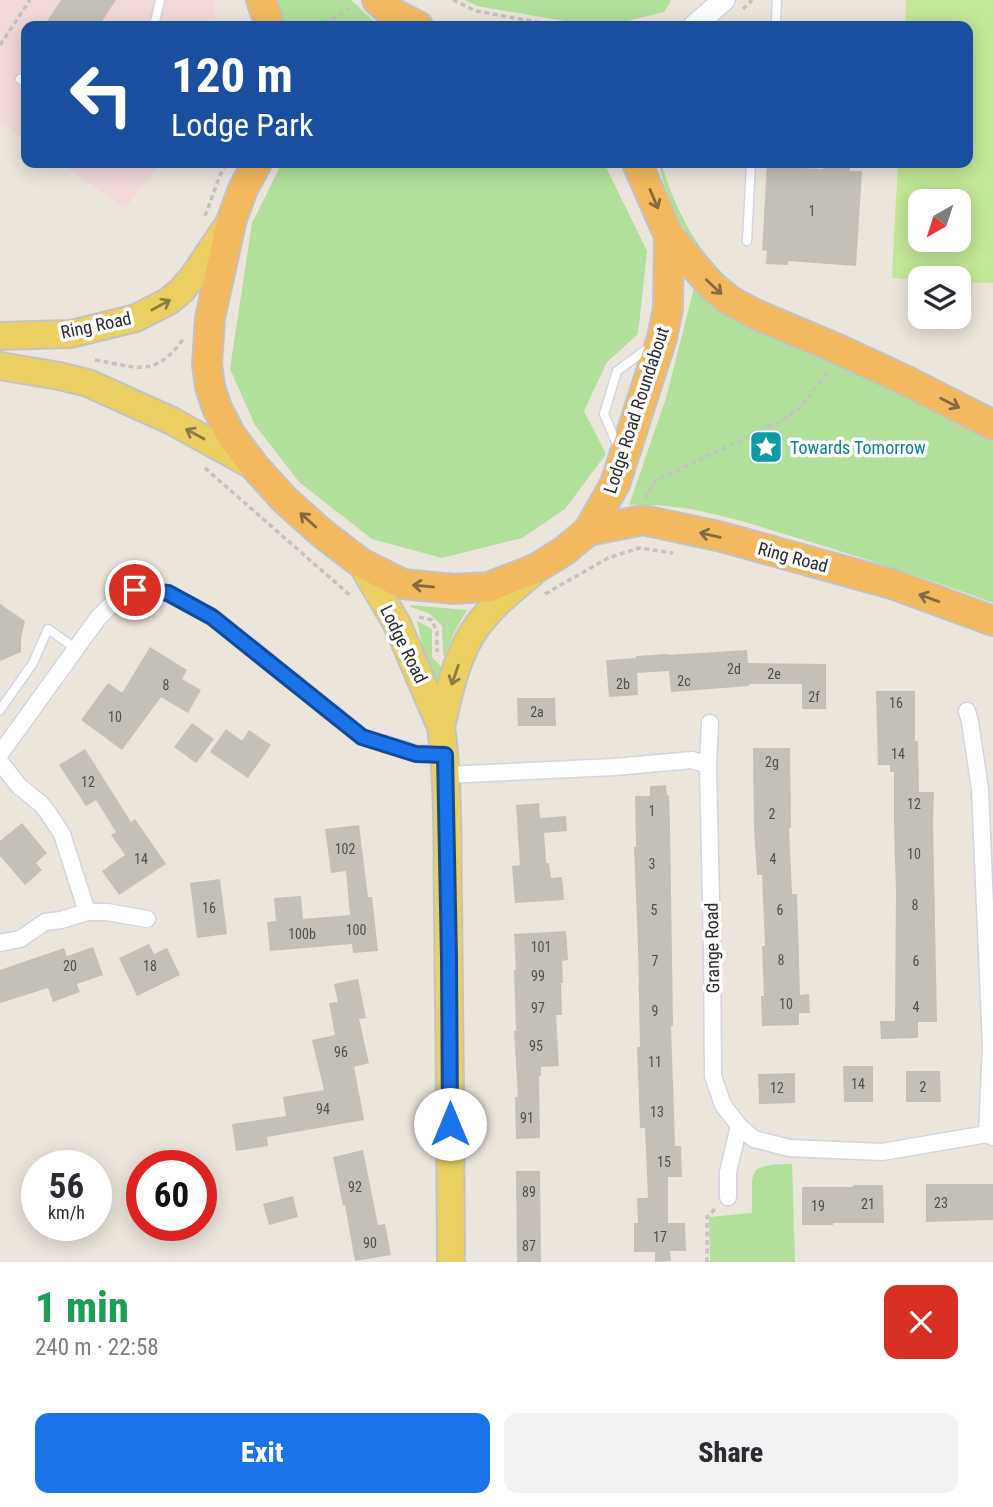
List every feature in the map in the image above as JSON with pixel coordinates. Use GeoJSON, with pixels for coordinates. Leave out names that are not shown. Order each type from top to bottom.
{"type":"FeatureCollection","features":[{"type":"Feature","properties":{"kind":"highway"},"geometry":{"type":"LineString","coordinates":[[261,0],[268,21]]}},
{"type":"Feature","properties":{"kind":"highway"},"geometry":{"type":"LineString","coordinates":[[365,3],[408,21]]}},
{"type":"Feature","properties":{"kind":"highway","name":"Lodge Road Roundabout"},"geometry":{"type":"LineString","coordinates":[[254,168],[232,219],[210,318],[207,364],[210,387],[217,408],[231,435],[285,500],[360,563],[403,584],[454,589],[539,582],[564,551],[588,531],[615,484],[662,338],[668,308],[669,236],[639,168]]}},
{"type":"Feature","properties":{"kind":"highway"},"geometry":{"type":"LineString","coordinates":[[669,236],[710,284],[729,300],[907,381],[993,425]]}},
{"type":"Feature","properties":{"kind":"highway","name":"Ring Road"},"geometry":{"type":"LineString","coordinates":[[588,531],[643,520],[718,536],[892,584],[993,621]]}},
{"type":"Feature","properties":{"kind":"main road","name":"Ring Road"},"geometry":{"type":"LineString","coordinates":[[0,336],[71,334],[136,318],[158,307],[169,301],[193,277],[232,219]]}},
{"type":"Feature","properties":{"kind":"main road"},"geometry":{"type":"LineString","coordinates":[[0,366],[88,383],[173,421],[255,467]]}},
{"type":"Feature","properties":{"kind":"main road","name":"Lodge Road"},"geometry":{"type":"LineString","coordinates":[[360,563],[397,624],[441,727],[445,765],[449,958],[451,1262]]}},
{"type":"Feature","properties":{"kind":"main road","name":"Lodge Road"},"geometry":{"type":"LineString","coordinates":[[441,727],[452,684],[476,627],[494,607],[539,582]]}},
{"type":"Feature","properties":{"kind":"street"},"geometry":{"type":"LineString","coordinates":[[700,21],[724,0]]}},
{"type":"Feature","properties":{"kind":"street"},"geometry":{"type":"LineString","coordinates":[[0,754],[98,618],[113,603],[135,590],[168,593],[212,617],[362,737],[445,765],[601,767],[692,760],[708,765]]}},
{"type":"Feature","properties":{"kind":"street"},"geometry":{"type":"LineString","coordinates":[[967,711],[980,789],[991,1046],[990,1135]]}},
{"type":"Feature","properties":{"kind":"street","name":"Grange Road"},"geometry":{"type":"LineString","coordinates":[[710,723],[708,765],[713,1076],[723,1105],[739,1126],[754,1139],[789,1148],[882,1152],[990,1135]]}},
{"type":"Feature","properties":{"kind":"street"},"geometry":{"type":"LineString","coordinates":[[0,762],[19,786],[49,814],[62,834],[87,912]]}},
{"type":"Feature","properties":{"kind":"street"},"geometry":{"type":"LineString","coordinates":[[0,943],[20,939],[45,922],[87,912],[107,912],[147,919]]}},
{"type":"Feature","properties":{"kind":"street"},"geometry":{"type":"LineString","coordinates":[[728,1197],[728,1172],[739,1126]]}},
{"type":"Feature","properties":{"kind":"lane"},"geometry":{"type":"LineString","coordinates":[[155,21],[160,0]]}},
{"type":"Feature","properties":{"kind":"lane"},"geometry":{"type":"LineString","coordinates":[[776,21],[777,0]]}},
{"type":"Feature","properties":{"kind":"lane"},"geometry":{"type":"LineString","coordinates":[[747,241],[751,168]]}},
{"type":"Feature","properties":{"kind":"lane"},"geometry":{"type":"LineString","coordinates":[[0,710],[33,663],[48,629],[75,648]]}},
{"type":"Feature","properties":{"kind":"path"},"geometry":{"type":"LineString","coordinates":[[0,45],[30,0]]}},
{"type":"Feature","properties":{"kind":"path"},"geometry":{"type":"LineString","coordinates":[[453,0],[476,11],[531,21]]}},
{"type":"Feature","properties":{"kind":"path"},"geometry":{"type":"LineString","coordinates":[[329,21],[365,3]]}},
{"type":"Feature","properties":{"kind":"path"},"geometry":{"type":"LineString","coordinates":[[83,360],[140,368],[155,366],[185,337]]}},
{"type":"Feature","properties":{"kind":"path"},"geometry":{"type":"LineString","coordinates":[[645,496],[655,481],[783,420],[801,407],[833,366]]}},
{"type":"Feature","properties":{"kind":"path"},"geometry":{"type":"LineString","coordinates":[[199,462],[359,603]]}},
{"type":"Feature","properties":{"kind":"path"},"geometry":{"type":"LineString","coordinates":[[539,582],[639,548]]}},
{"type":"Feature","properties":{"kind":"path"},"geometry":{"type":"LineString","coordinates":[[416,616],[432,620],[436,632],[436,652],[441,661]]}},
{"type":"Feature","properties":{"kind":"path"},"geometry":{"type":"LineString","coordinates":[[707,1262],[707,1217],[728,1197]]}},
{"type":"Feature","properties":{"kind":"shaded area"},"geometry":{"type":"Polygon","coordinates":[[[0,0],[215,0],[215,21],[21,21],[21,137],[0,122],[0,0]]]}},
{"type":"Feature","properties":{"kind":"shaded area"},"geometry":{"type":"Polygon","coordinates":[[[67,168],[157,168],[125,208],[67,168]]]}},
{"type":"Feature","properties":{"kind":"green space"},"geometry":{"type":"Polygon","coordinates":[[[275,0],[351,0],[374,21],[282,21],[275,0]]]}},
{"type":"Feature","properties":{"kind":"green space"},"geometry":{"type":"Polygon","coordinates":[[[465,0],[671,1],[664,12],[627,21],[564,21],[477,6],[465,0]]]}},
{"type":"Feature","properties":{"kind":"green space"},"geometry":{"type":"Polygon","coordinates":[[[906,0],[993,0],[993,283],[971,282],[971,266],[908,266],[908,279],[892,278],[898,168],[973,168],[973,21],[905,21],[906,0]]]}},
{"type":"Feature","properties":{"kind":"green space"},"geometry":{"type":"Polygon","coordinates":[[[280,168],[606,168],[647,251],[638,334],[607,362],[584,411],[606,454],[565,509],[522,538],[442,558],[372,539],[299,482],[255,425],[230,369],[252,223],[280,168]]]}},
{"type":"Feature","properties":{"kind":"green space"},"geometry":{"type":"Polygon","coordinates":[[[660,168],[663,168],[690,232],[725,276],[763,302],[838,332],[837,335],[762,304],[726,281],[699,252],[688,235],[660,168]]]}},
{"type":"Feature","properties":{"kind":"green space"},"geometry":{"type":"Polygon","coordinates":[[[694,288],[732,317],[993,438],[993,603],[897,569],[737,520],[695,510],[629,505],[666,398],[694,288]]]}},
{"type":"Feature","properties":{"kind":"green space"},"geometry":{"type":"Polygon","coordinates":[[[410,605],[467,610],[445,656],[442,626],[430,614],[410,605]]]}},
{"type":"Feature","properties":{"kind":"green space"},"geometry":{"type":"Polygon","coordinates":[[[417,621],[432,629],[432,657],[443,669],[440,706],[426,664],[417,621]]]}},
{"type":"Feature","properties":{"kind":"green space"},"geometry":{"type":"Polygon","coordinates":[[[792,1164],[795,1262],[710,1262],[709,1217],[752,1213],[754,1173],[766,1166],[792,1164]]]}},
{"type":"Feature","properties":{"kind":"building"},"geometry":{"type":"Polygon","coordinates":[[[61,0],[116,0],[102,21],[47,21],[61,0]]]}},
{"type":"Feature","properties":{"kind":"building"},"geometry":{"type":"Polygon","coordinates":[[[767,168],[850,168],[850,171],[862,171],[856,266],[788,261],[788,265],[766,264],[767,251],[762,250],[767,168]]]}},
{"type":"Feature","properties":{"kind":"building"},"geometry":{"type":"Polygon","coordinates":[[[0,604],[25,621],[21,652],[0,661],[0,604]]]}},
{"type":"Feature","properties":{"kind":"building"},"geometry":{"type":"Polygon","coordinates":[[[150,647],[187,670],[182,679],[201,690],[188,713],[161,697],[122,750],[81,720],[108,683],[122,693],[150,647]]]}},
{"type":"Feature","properties":{"kind":"building"},"geometry":{"type":"Polygon","coordinates":[[[747,650],[748,663],[826,664],[826,709],[802,709],[802,684],[749,684],[671,692],[669,671],[637,673],[638,695],[609,697],[606,660],[747,650]]]}},
{"type":"Feature","properties":{"kind":"building"},"geometry":{"type":"Polygon","coordinates":[[[876,691],[915,691],[919,792],[934,792],[937,1022],[918,1022],[918,1038],[881,1039],[880,1021],[895,1021],[896,893],[894,772],[890,772],[890,765],[878,765],[876,691]]]}},
{"type":"Feature","properties":{"kind":"building"},"geometry":{"type":"Polygon","coordinates":[[[517,698],[555,698],[556,726],[518,726],[517,698]]]}},
{"type":"Feature","properties":{"kind":"building"},"geometry":{"type":"Polygon","coordinates":[[[192,723],[214,739],[196,763],[174,747],[192,723]]]}},
{"type":"Feature","properties":{"kind":"building"},"geometry":{"type":"Polygon","coordinates":[[[226,729],[242,741],[249,730],[271,745],[248,778],[210,752],[226,729]]]}},
{"type":"Feature","properties":{"kind":"building"},"geometry":{"type":"Polygon","coordinates":[[[753,748],[790,748],[792,894],[797,894],[800,995],[809,994],[810,1013],[799,1013],[799,1025],[762,1026],[762,946],[765,946],[762,875],[757,875],[754,828],[753,748]]]}},
{"type":"Feature","properties":{"kind":"building"},"geometry":{"type":"Polygon","coordinates":[[[85,749],[131,822],[135,819],[166,864],[119,895],[102,871],[125,855],[111,835],[116,832],[96,800],[86,806],[59,765],[85,749]]]}},
{"type":"Feature","properties":{"kind":"building"},"geometry":{"type":"Polygon","coordinates":[[[666,785],[670,826],[671,1026],[675,1146],[681,1146],[682,1177],[668,1177],[668,1223],[685,1223],[686,1251],[670,1251],[671,1261],[655,1262],[655,1252],[634,1252],[634,1223],[638,1223],[637,1198],[648,1198],[645,1128],[640,1128],[637,1047],[640,1047],[635,796],[650,796],[650,786],[666,785]]]}},
{"type":"Feature","properties":{"kind":"building"},"geometry":{"type":"Polygon","coordinates":[[[539,803],[540,818],[566,816],[567,831],[544,833],[546,863],[549,863],[551,878],[562,877],[564,900],[515,903],[512,866],[520,865],[516,805],[539,803]]]}},
{"type":"Feature","properties":{"kind":"building"},"geometry":{"type":"Polygon","coordinates":[[[22,823],[47,853],[36,863],[42,870],[25,885],[0,856],[0,841],[22,823]]]}},
{"type":"Feature","properties":{"kind":"building"},"geometry":{"type":"Polygon","coordinates":[[[359,825],[368,897],[372,897],[378,951],[353,953],[352,944],[270,951],[267,922],[276,921],[274,898],[301,896],[303,919],[350,915],[346,871],[331,873],[325,829],[359,825]]]}},
{"type":"Feature","properties":{"kind":"building"},"geometry":{"type":"Polygon","coordinates":[[[220,879],[227,934],[197,938],[190,883],[220,879]]]}},
{"type":"Feature","properties":{"kind":"building"},"geometry":{"type":"Polygon","coordinates":[[[566,931],[568,960],[562,961],[562,1015],[556,1015],[559,1066],[541,1067],[540,1138],[516,1139],[515,1097],[518,1097],[514,1031],[514,934],[566,931]]]}},
{"type":"Feature","properties":{"kind":"building"},"geometry":{"type":"Polygon","coordinates":[[[149,944],[154,954],[167,948],[180,975],[137,996],[119,958],[149,944]]]}},
{"type":"Feature","properties":{"kind":"building"},"geometry":{"type":"Polygon","coordinates":[[[93,947],[103,975],[77,984],[80,992],[53,1002],[48,988],[0,1003],[0,970],[64,948],[67,956],[93,947]]]}},
{"type":"Feature","properties":{"kind":"building"},"geometry":{"type":"Polygon","coordinates":[[[358,979],[366,1018],[359,1019],[369,1063],[354,1067],[364,1120],[267,1137],[268,1146],[236,1151],[232,1124],[286,1116],[283,1097],[324,1090],[312,1040],[335,1035],[329,1003],[338,1002],[334,984],[358,979]]]}},
{"type":"Feature","properties":{"kind":"building"},"geometry":{"type":"Polygon","coordinates":[[[843,1066],[873,1066],[873,1102],[844,1102],[843,1066]]]}},
{"type":"Feature","properties":{"kind":"building"},"geometry":{"type":"Polygon","coordinates":[[[906,1071],[940,1071],[941,1102],[906,1102],[906,1071]]]}},
{"type":"Feature","properties":{"kind":"building"},"geometry":{"type":"Polygon","coordinates":[[[795,1073],[795,1103],[759,1104],[758,1074],[795,1073]]]}},
{"type":"Feature","properties":{"kind":"building"},"geometry":{"type":"Polygon","coordinates":[[[363,1150],[378,1225],[385,1224],[391,1255],[355,1261],[333,1157],[363,1150]]]}},
{"type":"Feature","properties":{"kind":"building"},"geometry":{"type":"Polygon","coordinates":[[[516,1171],[540,1171],[541,1262],[517,1262],[516,1171]]]}},
{"type":"Feature","properties":{"kind":"building"},"geometry":{"type":"Polygon","coordinates":[[[926,1184],[993,1184],[993,1220],[926,1222],[926,1184]]]}},
{"type":"Feature","properties":{"kind":"building"},"geometry":{"type":"Polygon","coordinates":[[[883,1185],[884,1223],[802,1225],[802,1187],[883,1185]]]}},
{"type":"Feature","properties":{"kind":"building"},"geometry":{"type":"Polygon","coordinates":[[[293,1196],[298,1217],[269,1225],[263,1204],[293,1196]]]}},
{"type":"Feature","properties":{"kind":"place","name":"Towards Tomorrow"},"geometry":{"type":"Point","coordinates":[766,447]}},
{"type":"Feature","properties":{"kind":"route"},"geometry":{"type":"LineString","coordinates":[[135,590],[168,593],[212,617],[362,737],[416,754],[445,755],[450,1124]]}}]}
